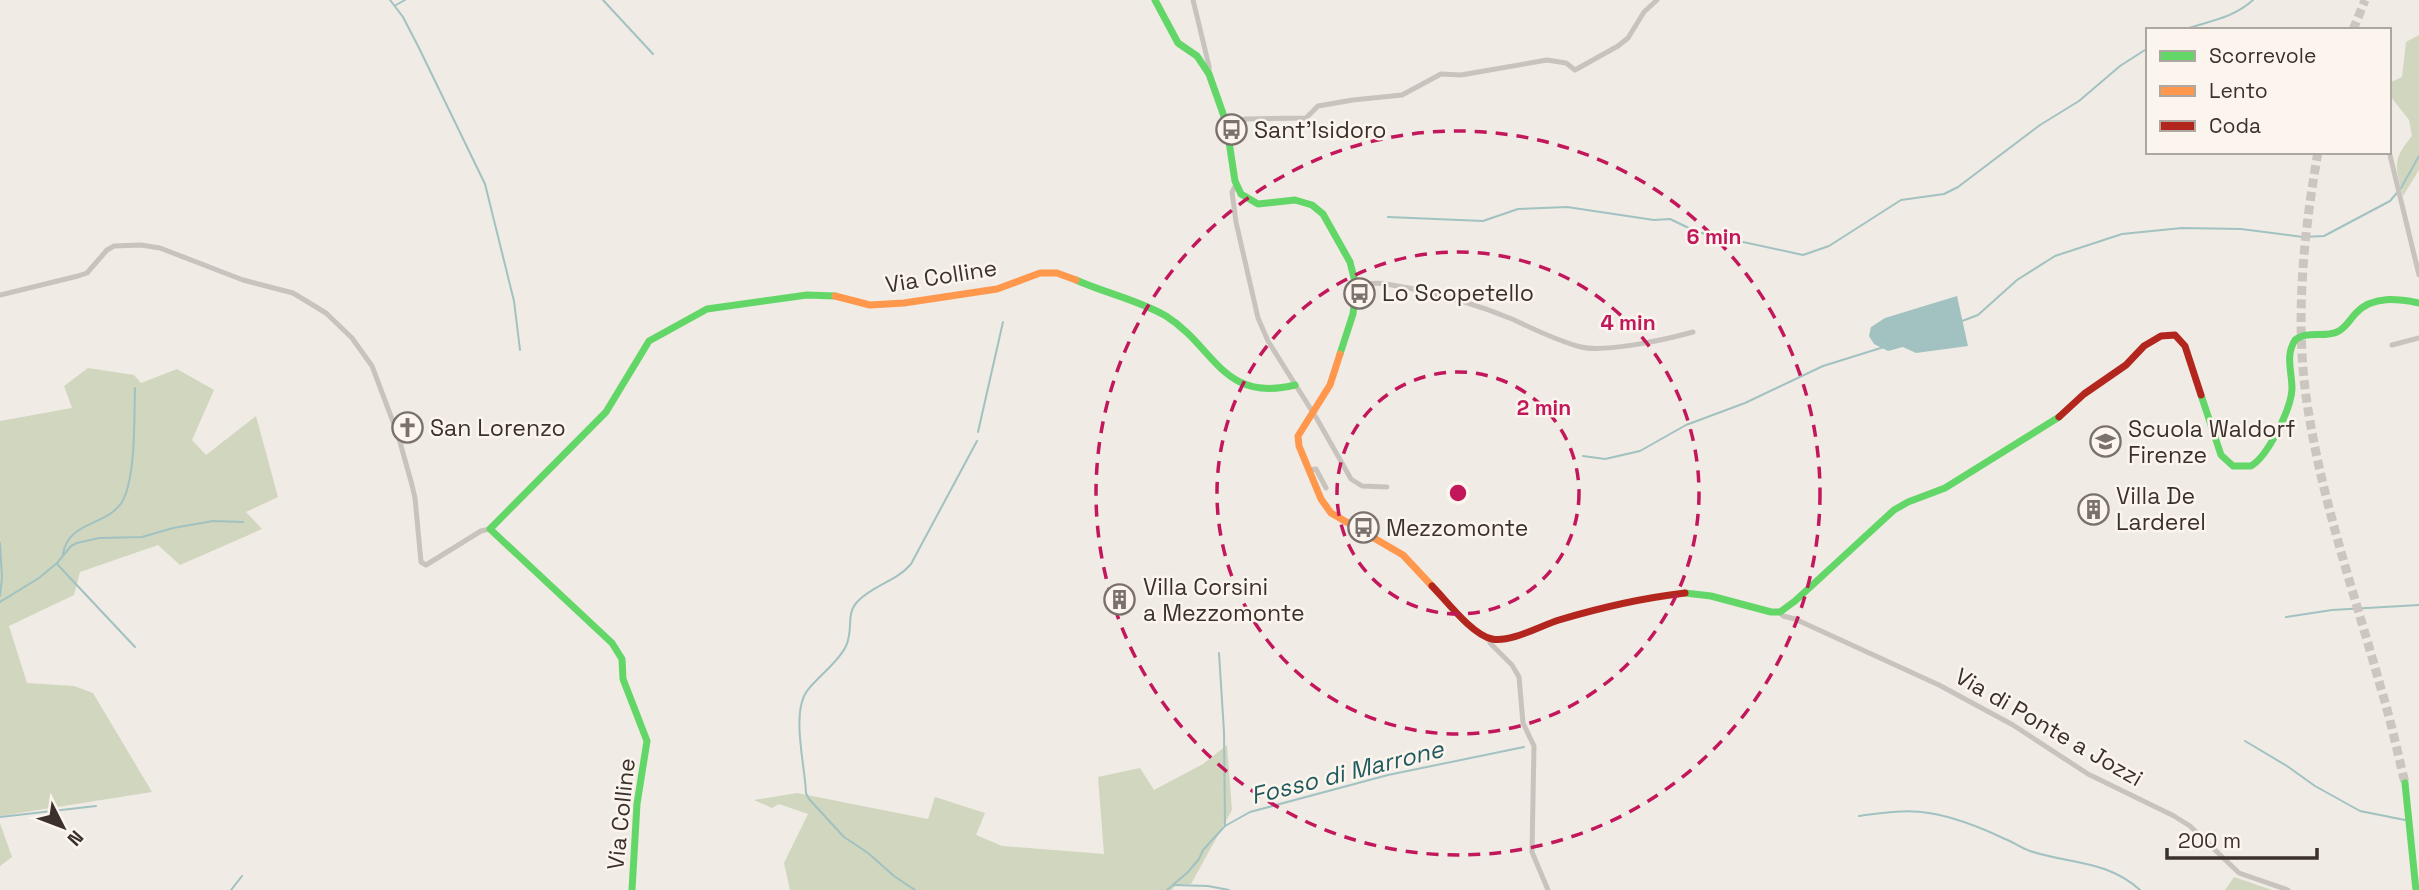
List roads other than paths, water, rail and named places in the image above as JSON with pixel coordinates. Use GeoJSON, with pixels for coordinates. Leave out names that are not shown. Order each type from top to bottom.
{"type":"FeatureCollection","features":[{"type":"Feature","properties":{"kind":"main road"},"geometry":{"type":"LineString","coordinates":[[1155,0],[1178,43],[1200,58],[1209,74],[1226,122],[1236,185],[1244,196],[1258,204],[1295,200],[1304,201],[1317,208],[1346,253],[1356,286],[1353,314],[1326,393],[1298,436],[1299,446],[1323,504],[1331,513],[1403,555],[1473,629],[1490,639],[1505,639],[1560,620],[1656,597],[1685,593],[1711,596],[1767,612],[1780,612],[1894,510],[1945,488],[2058,418],[2084,394],[2126,365],[2140,349],[2158,337],[2172,334],[2182,342],[2218,451],[2230,464],[2245,468],[2262,458],[2290,399],[2292,387],[2289,354],[2296,339],[2309,333],[2325,335],[2338,332],[2361,307],[2370,303],[2390,300],[2419,303]]}},
{"type":"Feature","properties":{"kind":"main road","name":"Via Colline"},"geometry":{"type":"LineString","coordinates":[[632,890],[638,804],[647,741],[623,679],[622,659],[612,643],[490,529],[606,412],[649,341],[707,309],[726,304],[754,304],[807,295],[841,296],[870,305],[904,303],[997,289],[1040,273],[1055,272],[1148,307],[1174,322],[1202,346],[1217,367],[1239,382],[1260,389],[1295,385]]}},
{"type":"Feature","properties":{"kind":"main road"},"geometry":{"type":"LineString","coordinates":[[2405,783],[2416,890]]}},
{"type":"Feature","properties":{"kind":"street"},"geometry":{"type":"LineString","coordinates":[[1193,0],[1209,74]]}},
{"type":"Feature","properties":{"kind":"street"},"geometry":{"type":"LineString","coordinates":[[1226,122],[1306,118],[1318,106],[1402,95],[1441,74],[1461,75],[1546,61],[1558,61],[1575,70],[1628,38],[1644,12],[1657,0]]}},
{"type":"Feature","properties":{"kind":"street"},"geometry":{"type":"LineString","coordinates":[[2390,154],[2419,275]]}},
{"type":"Feature","properties":{"kind":"street"},"geometry":{"type":"LineString","coordinates":[[1236,185],[1232,192],[1236,222],[1258,318],[1273,350],[1353,482],[1362,486],[1387,487]]}},
{"type":"Feature","properties":{"kind":"street"},"geometry":{"type":"LineString","coordinates":[[0,295],[87,273],[107,250],[114,246],[141,245],[160,248],[243,280],[293,293],[326,313],[352,338],[372,366],[398,435],[415,498],[421,562],[426,565],[481,531],[490,529]]}},
{"type":"Feature","properties":{"kind":"street"},"geometry":{"type":"LineString","coordinates":[[1356,286],[1368,282],[1383,283],[1438,293],[1493,311],[1539,332],[1594,349],[1655,341],[1693,332]]}},
{"type":"Feature","properties":{"kind":"street"},"geometry":{"type":"LineString","coordinates":[[2392,345],[2419,338]]}},
{"type":"Feature","properties":{"kind":"street"},"geometry":{"type":"LineString","coordinates":[[1309,470],[1316,469],[1326,488]]}},
{"type":"Feature","properties":{"kind":"street","name":"Via di Ponte a Jozzi"},"geometry":{"type":"LineString","coordinates":[[1780,612],[1783,616],[1795,619],[1939,685],[2003,719],[2088,774],[2190,826],[2239,873],[2288,890]]}},
{"type":"Feature","properties":{"kind":"street"},"geometry":{"type":"LineString","coordinates":[[1490,639],[1519,677],[1522,718],[1534,746],[1532,852],[1548,890]]}},
{"type":"Feature","properties":{"kind":"water"},"geometry":{"type":"Polygon","coordinates":[[[1957,296],[1968,346],[1916,353],[1903,347],[1888,351],[1874,344],[1869,336],[1871,327],[1885,318],[1957,296]]]}},
{"type":"Feature","properties":{"kind":"waterway"},"geometry":{"type":"LineString","coordinates":[[390,0],[403,17],[485,184],[514,301],[520,350]]}},
{"type":"Feature","properties":{"kind":"waterway"},"geometry":{"type":"LineString","coordinates":[[396,5],[405,0]]}},
{"type":"Feature","properties":{"kind":"waterway"},"geometry":{"type":"LineString","coordinates":[[603,0],[653,54]]}},
{"type":"Feature","properties":{"kind":"waterway"},"geometry":{"type":"LineString","coordinates":[[2189,28],[2228,15],[2253,0]]}},
{"type":"Feature","properties":{"kind":"waterway"},"geometry":{"type":"LineString","coordinates":[[1388,217],[1483,221],[1518,209],[1567,207],[1654,220],[1670,219],[1697,232],[1803,255],[1829,246],[1901,200],[1944,194],[1958,187],[2040,125],[2079,101],[2120,66],[2146,49]]}},
{"type":"Feature","properties":{"kind":"waterway"},"geometry":{"type":"LineString","coordinates":[[1962,321],[1978,315],[2017,280],[2055,256],[2122,234],[2182,228],[2241,229],[2303,237],[2324,236],[2390,201],[2401,188],[2419,156]]}},
{"type":"Feature","properties":{"kind":"waterway"},"geometry":{"type":"LineString","coordinates":[[978,432],[1003,322]]}},
{"type":"Feature","properties":{"kind":"waterway"},"geometry":{"type":"LineString","coordinates":[[1583,456],[1605,459],[1640,451],[1686,425],[1745,403],[1823,366],[1884,347]]}},
{"type":"Feature","properties":{"kind":"waterway"},"geometry":{"type":"LineString","coordinates":[[63,554],[72,535],[115,510],[127,491],[132,463],[135,388]]}},
{"type":"Feature","properties":{"kind":"waterway"},"geometry":{"type":"LineString","coordinates":[[915,890],[844,837],[809,799],[800,740],[800,712],[807,691],[846,646],[854,606],[864,596],[899,575],[911,564],[977,441]]}},
{"type":"Feature","properties":{"kind":"waterway"},"geometry":{"type":"LineString","coordinates":[[0,602],[39,578],[77,543],[99,538],[142,537],[213,521],[243,522]]}},
{"type":"Feature","properties":{"kind":"waterway"},"geometry":{"type":"LineString","coordinates":[[0,543],[0,596]]}},
{"type":"Feature","properties":{"kind":"waterway"},"geometry":{"type":"LineString","coordinates":[[57,564],[135,647]]}},
{"type":"Feature","properties":{"kind":"waterway"},"geometry":{"type":"LineString","coordinates":[[2286,617],[2332,610],[2419,605]]}},
{"type":"Feature","properties":{"kind":"waterway"},"geometry":{"type":"LineString","coordinates":[[1219,653],[1224,732],[1225,826]]}},
{"type":"Feature","properties":{"kind":"waterway"},"geometry":{"type":"LineString","coordinates":[[2245,741],[2360,811],[2405,820]]}},
{"type":"Feature","properties":{"kind":"waterway","name":"Fosso di Marrone"},"geometry":{"type":"LineString","coordinates":[[1167,890],[1188,872],[1203,850],[1225,826],[1250,812],[1388,775],[1524,747]]}},
{"type":"Feature","properties":{"kind":"waterway"},"geometry":{"type":"LineString","coordinates":[[0,817],[96,806]]}},
{"type":"Feature","properties":{"kind":"waterway"},"geometry":{"type":"LineString","coordinates":[[1859,816],[1911,811],[1948,817],[1968,823],[2030,851],[2101,868],[2127,880],[2140,890]]}},
{"type":"Feature","properties":{"kind":"waterway"},"geometry":{"type":"LineString","coordinates":[[231,890],[242,876]]}},
{"type":"Feature","properties":{"kind":"waterway"},"geometry":{"type":"LineString","coordinates":[[1173,885],[1208,886],[1229,890]]}},
{"type":"Feature","properties":{"kind":"tunnel"},"geometry":{"type":"LineString","coordinates":[[2354,28],[2365,0]]}},
{"type":"Feature","properties":{"kind":"tunnel"},"geometry":{"type":"LineString","coordinates":[[2318,154],[2309,212],[2301,304],[2306,396],[2328,506],[2387,709],[2405,783]]}},
{"type":"Feature","properties":{"kind":"place","name":"Sant'Isidoro"},"geometry":{"type":"Point","coordinates":[1231,130]}},
{"type":"Feature","properties":{"kind":"place","name":"Lo Scopetello"},"geometry":{"type":"Point","coordinates":[1359,293]}},
{"type":"Feature","properties":{"kind":"place","name":"San Lorenzo"},"geometry":{"type":"Point","coordinates":[407,428]}},
{"type":"Feature","properties":{"kind":"place","name":"Scuola Waldorf Firenze"},"geometry":{"type":"Point","coordinates":[2105,442]}},
{"type":"Feature","properties":{"kind":"place","name":"Villa De Larderel"},"geometry":{"type":"Point","coordinates":[2093,509]}},
{"type":"Feature","properties":{"kind":"place","name":"Mezzomonte"},"geometry":{"type":"Point","coordinates":[1363,528]}},
{"type":"Feature","properties":{"kind":"place","name":"Villa Corsini a Mezzomonte"},"geometry":{"type":"Point","coordinates":[1120,600]}}]}
